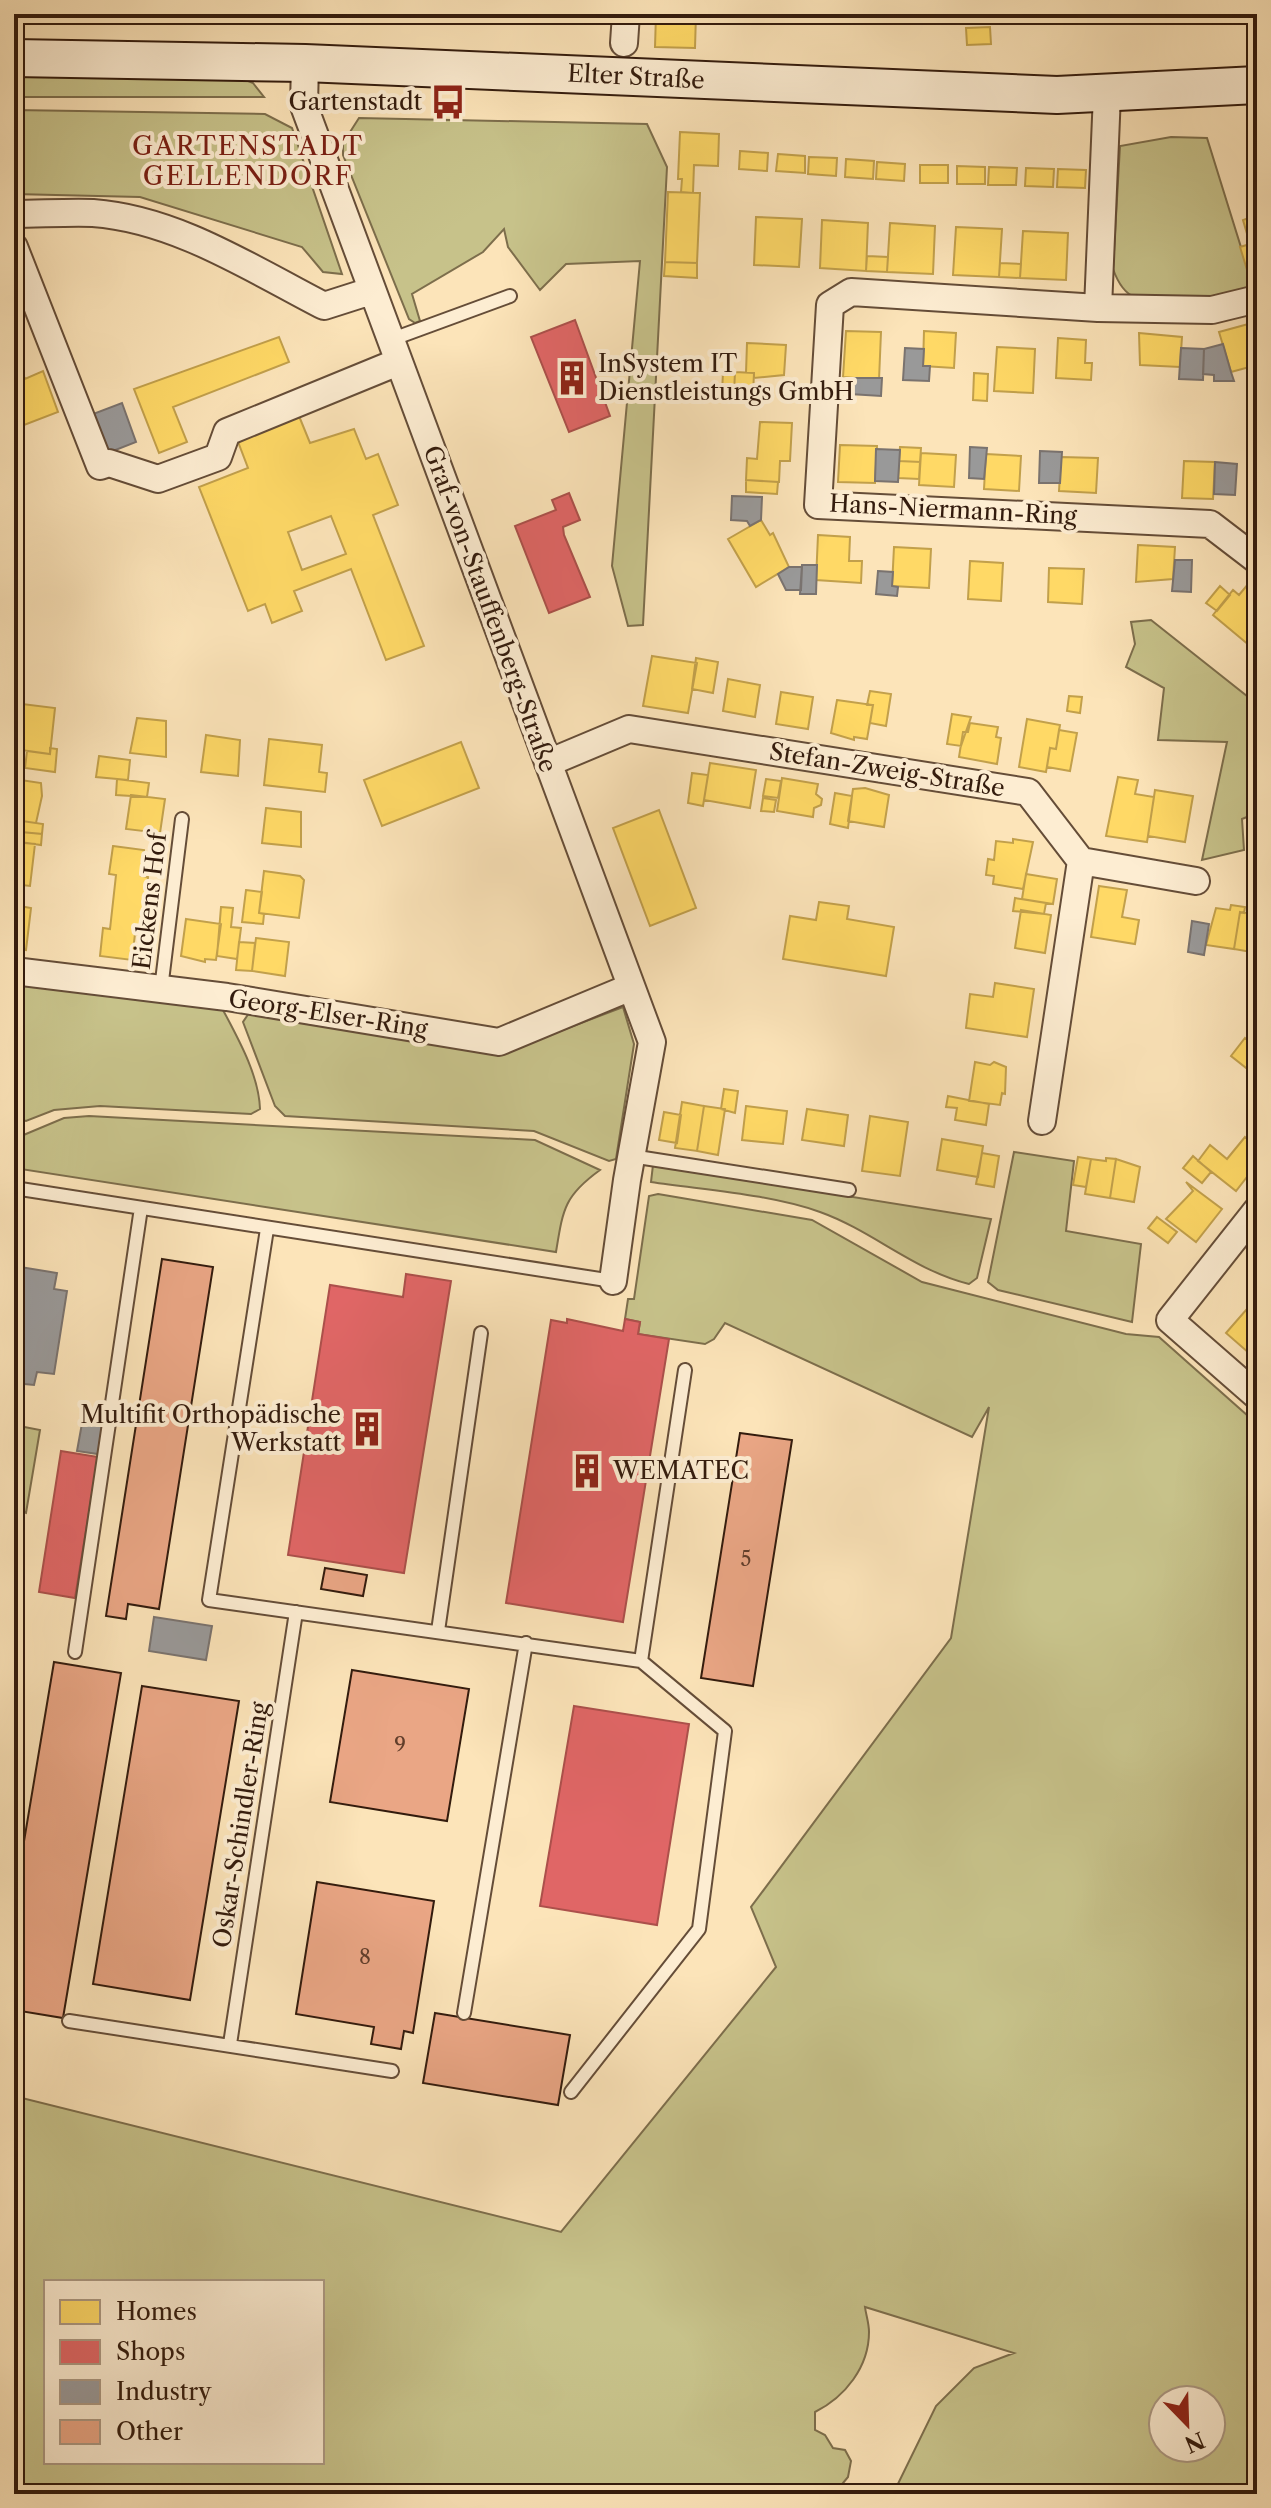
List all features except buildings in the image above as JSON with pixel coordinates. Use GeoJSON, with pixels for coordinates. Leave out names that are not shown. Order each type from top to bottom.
{"type":"FeatureCollection","features":[{"type":"Feature","properties":{"kind":"main road","name":"Elter Straße"},"geometry":{"type":"LineString","coordinates":[[14,58],[305,63],[1057,95],[1257,85]]}},
{"type":"Feature","properties":{"kind":"street"},"geometry":{"type":"LineString","coordinates":[[624,43],[626,14]]}},
{"type":"Feature","properties":{"kind":"street","name":"Graf-von-Stauffenberg-Straße"},"geometry":{"type":"LineString","coordinates":[[305,63],[304,106],[652,1042],[613,1281]]}},
{"type":"Feature","properties":{"kind":"street"},"geometry":{"type":"LineString","coordinates":[[1098,308],[1107,94]]}},
{"type":"Feature","properties":{"kind":"street"},"geometry":{"type":"LineString","coordinates":[[14,214],[95,213],[159,227],[206,245],[324,306],[371,291]]}},
{"type":"Feature","properties":{"kind":"street"},"geometry":{"type":"LineString","coordinates":[[14,247],[100,466],[109,463],[158,479],[218,457],[227,432],[394,351]]}},
{"type":"Feature","properties":{"kind":"street","name":"Hans-Niermann-Ring"},"geometry":{"type":"LineString","coordinates":[[1257,299],[1212,310],[1098,308],[851,292],[830,305],[818,505],[1210,524],[1257,560]]}},
{"type":"Feature","properties":{"kind":"street","name":"Stefan-Zweig-Straße"},"geometry":{"type":"LineString","coordinates":[[548,763],[629,729],[1028,792],[1081,861]]}},
{"type":"Feature","properties":{"kind":"street"},"geometry":{"type":"LineString","coordinates":[[1042,1121],[1081,861],[1196,881]]}},
{"type":"Feature","properties":{"kind":"street","name":"Georg-Elser-Ring"},"geometry":{"type":"LineString","coordinates":[[14,971],[161,989],[499,1042],[631,987]]}},
{"type":"Feature","properties":{"kind":"street"},"geometry":{"type":"LineString","coordinates":[[1257,1210],[1170,1320],[1257,1396]]}},
{"type":"Feature","properties":{"kind":"lane"},"geometry":{"type":"LineString","coordinates":[[394,351],[510,296]]}},
{"type":"Feature","properties":{"kind":"lane","name":"Eickens Hof"},"geometry":{"type":"LineString","coordinates":[[161,989],[182,819]]}},
{"type":"Feature","properties":{"kind":"lane"},"geometry":{"type":"LineString","coordinates":[[631,1156],[849,1190]]}},
{"type":"Feature","properties":{"kind":"lane"},"geometry":{"type":"LineString","coordinates":[[14,1188],[613,1281]]}},
{"type":"Feature","properties":{"kind":"lane"},"geometry":{"type":"LineString","coordinates":[[75,1652],[141,1208]]}},
{"type":"Feature","properties":{"kind":"lane"},"geometry":{"type":"LineString","coordinates":[[267,1229],[209,1600],[641,1661],[725,1731],[699,1929],[571,2092]]}},
{"type":"Feature","properties":{"kind":"lane"},"geometry":{"type":"LineString","coordinates":[[438,1631],[481,1333]]}},
{"type":"Feature","properties":{"kind":"lane"},"geometry":{"type":"LineString","coordinates":[[641,1661],[685,1370]]}},
{"type":"Feature","properties":{"kind":"lane","name":"Oskar-Schindler-Ring"},"geometry":{"type":"LineString","coordinates":[[230,2044],[296,1612]]}},
{"type":"Feature","properties":{"kind":"lane"},"geometry":{"type":"LineString","coordinates":[[464,2013],[526,1643]]}},
{"type":"Feature","properties":{"kind":"lane"},"geometry":{"type":"LineString","coordinates":[[69,2021],[392,2071]]}},
{"type":"Feature","properties":{"kind":"shaded area"},"geometry":{"type":"Polygon","coordinates":[[[14,71],[241,78],[253,83],[264,97],[14,97],[14,71]]]}},
{"type":"Feature","properties":{"kind":"shaded area"},"geometry":{"type":"Polygon","coordinates":[[[14,110],[265,114],[292,128],[342,274],[323,272],[302,247],[140,197],[14,194],[14,110]]]}},
{"type":"Feature","properties":{"kind":"shaded area"},"geometry":{"type":"Polygon","coordinates":[[[359,118],[647,124],[667,167],[643,625],[628,626],[612,566],[640,261],[566,264],[540,290],[508,247],[504,229],[483,252],[412,294],[420,321],[415,323],[409,319],[343,155],[343,143],[359,118]]]}},
{"type":"Feature","properties":{"kind":"shaded area"},"geometry":{"type":"Polygon","coordinates":[[[1171,137],[1207,138],[1254,289],[1194,299],[1162,300],[1135,297],[1119,282],[1113,269],[1120,146],[1171,137]]]}},
{"type":"Feature","properties":{"kind":"shaded area"},"geometry":{"type":"Polygon","coordinates":[[[1151,620],[1257,704],[1257,813],[1242,819],[1244,850],[1202,860],[1227,742],[1158,740],[1164,688],[1126,667],[1135,644],[1131,622],[1151,620]]]}},
{"type":"Feature","properties":{"kind":"shaded area"},"geometry":{"type":"Polygon","coordinates":[[[14,983],[223,1010],[252,1071],[260,1109],[251,1114],[100,1106],[54,1110],[26,1121],[16,1118],[14,983]]]}},
{"type":"Feature","properties":{"kind":"shaded area"},"geometry":{"type":"Polygon","coordinates":[[[623,1007],[634,1044],[616,1159],[609,1161],[534,1131],[285,1116],[275,1106],[243,1022],[249,1013],[500,1054],[623,1007]]]}},
{"type":"Feature","properties":{"kind":"shaded area"},"geometry":{"type":"Polygon","coordinates":[[[89,1116],[535,1140],[600,1170],[579,1188],[567,1205],[556,1252],[14,1168],[14,1139],[64,1118],[89,1116]]]}},
{"type":"Feature","properties":{"kind":"shaded area"},"geometry":{"type":"Polygon","coordinates":[[[1014,1152],[1074,1161],[1066,1231],[1141,1244],[1132,1322],[998,1290],[988,1282],[1014,1152]]]}},
{"type":"Feature","properties":{"kind":"shaded area"},"geometry":{"type":"Polygon","coordinates":[[[653,1165],[991,1219],[977,1278],[969,1284],[949,1278],[858,1229],[801,1206],[651,1182],[653,1165]]]}},
{"type":"Feature","properties":{"kind":"shaded area"},"geometry":{"type":"Polygon","coordinates":[[[658,1194],[812,1220],[922,1282],[1126,1334],[1159,1337],[1257,1424],[1257,2494],[893,2494],[936,2406],[974,2368],[1014,2353],[865,2307],[868,2345],[860,2369],[836,2398],[815,2412],[815,2430],[825,2435],[833,2448],[845,2450],[851,2461],[848,2477],[834,2494],[14,2494],[14,2096],[561,2232],[776,1967],[751,1907],[951,1638],[989,1407],[972,1437],[725,1323],[714,1339],[705,1344],[638,1334],[640,1322],[625,1319],[628,1299],[634,1299],[649,1196],[658,1194]]]}},
{"type":"Feature","properties":{"kind":"shaded area"},"geometry":{"type":"Polygon","coordinates":[[[14,1425],[40,1430],[26,1513],[14,1509],[14,1425]]]}},
{"type":"Feature","properties":{"kind":"place","name":"Gartenstadt"},"geometry":{"type":"Point","coordinates":[448,102]}},
{"type":"Feature","properties":{"kind":"place","name":"InSystem IT Dienstleistungs GmbH"},"geometry":{"type":"Point","coordinates":[572,378]}},
{"type":"Feature","properties":{"kind":"place","name":"Multifit Orthopädische Werkstatt"},"geometry":{"type":"Point","coordinates":[367,1429]}},
{"type":"Feature","properties":{"kind":"place","name":"WEMATEC"},"geometry":{"type":"Point","coordinates":[587,1471]}},
{"type":"Feature","properties":{"kind":"district","name":"GARTENSTADT GELLENDORF"},"geometry":{"type":"Point","coordinates":[248,161]}}]}
